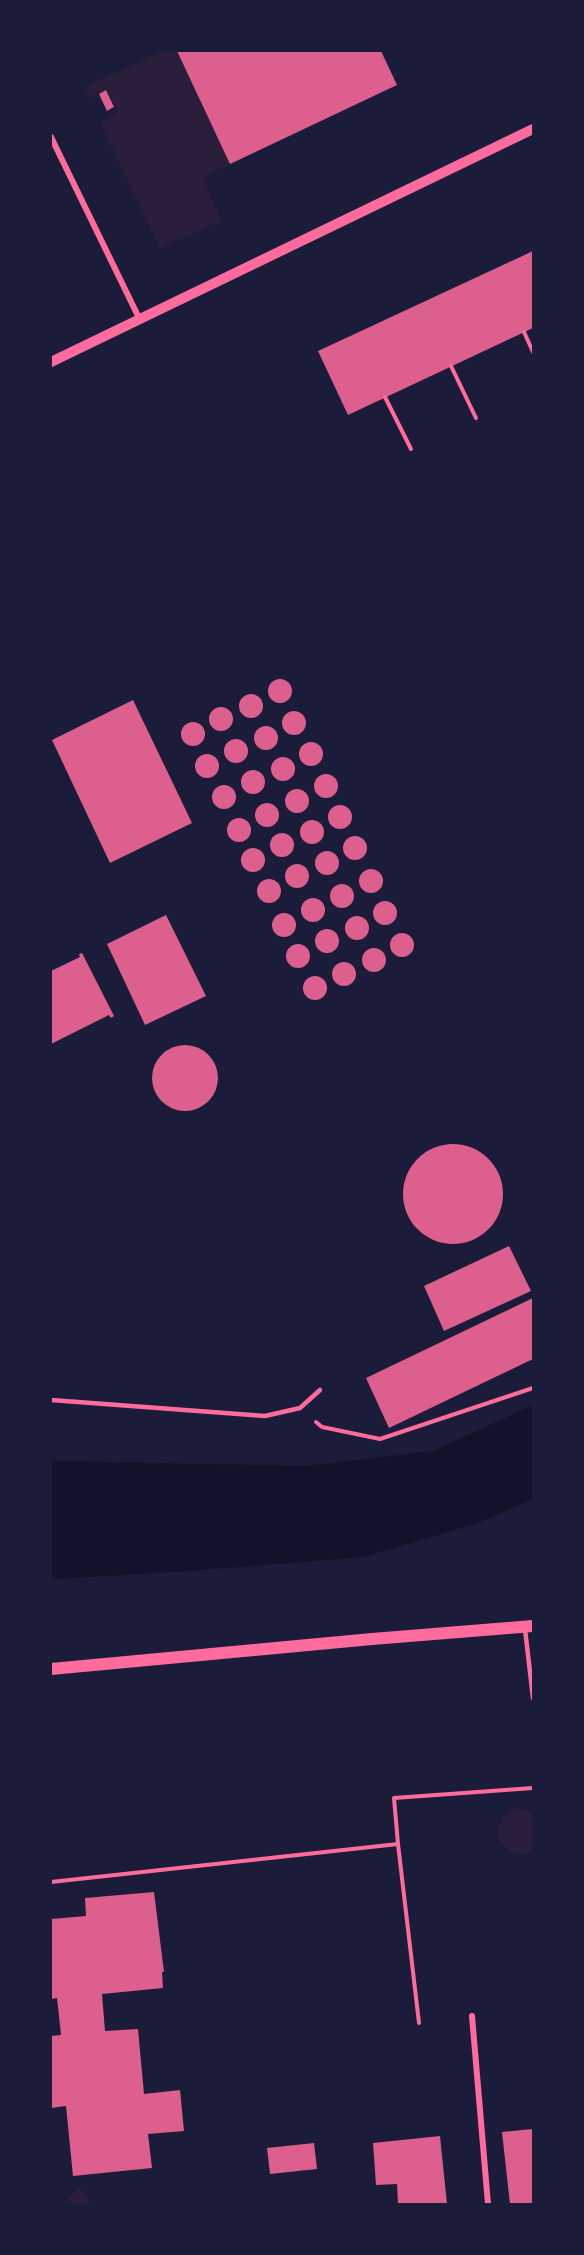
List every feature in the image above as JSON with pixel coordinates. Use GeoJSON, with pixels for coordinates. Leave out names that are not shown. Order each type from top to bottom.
{"type":"FeatureCollection","features":[{"type":"Feature","properties":{"kind":"main road"},"geometry":{"type":"LineString","coordinates":[[51,1669],[530,1625]]}},
{"type":"Feature","properties":{"kind":"street"},"geometry":{"type":"LineString","coordinates":[[51,362],[533,129]]}},
{"type":"Feature","properties":{"kind":"street"},"geometry":{"type":"LineString","coordinates":[[51,137],[140,320]]}},
{"type":"Feature","properties":{"kind":"street"},"geometry":{"type":"LineString","coordinates":[[472,2016],[488,2204]]}},
{"type":"Feature","properties":{"kind":"lane"},"geometry":{"type":"LineString","coordinates":[[51,1400],[265,1416],[300,1408],[320,1390]]}},
{"type":"Feature","properties":{"kind":"lane"},"geometry":{"type":"LineString","coordinates":[[530,1625],[533,1698]]}},
{"type":"Feature","properties":{"kind":"path"},"geometry":{"type":"LineString","coordinates":[[524,333],[533,352]]}},
{"type":"Feature","properties":{"kind":"path"},"geometry":{"type":"LineString","coordinates":[[452,366],[476,418]]}},
{"type":"Feature","properties":{"kind":"path"},"geometry":{"type":"LineString","coordinates":[[386,397],[411,449]]}},
{"type":"Feature","properties":{"kind":"path"},"geometry":{"type":"LineString","coordinates":[[300,1408],[322,1427],[380,1439],[533,1388]]}},
{"type":"Feature","properties":{"kind":"path"},"geometry":{"type":"LineString","coordinates":[[419,2024],[394,1798],[533,1788]]}},
{"type":"Feature","properties":{"kind":"path"},"geometry":{"type":"LineString","coordinates":[[51,1882],[398,1844]]}},
{"type":"Feature","properties":{"kind":"shaded area"},"geometry":{"type":"Polygon","coordinates":[[[163,51],[177,51],[230,164],[203,177],[221,221],[160,248],[100,122],[118,112],[106,89],[88,98],[83,88],[163,51]]]}},
{"type":"Feature","properties":{"kind":"shaded area"},"geometry":{"type":"Polygon","coordinates":[[[533,1405],[533,1499],[478,1523],[364,1557],[51,1579],[51,1461],[305,1466],[433,1451],[533,1405]]]}},
{"type":"Feature","properties":{"kind":"shaded area"},"geometry":{"type":"Polygon","coordinates":[[[516,1808],[533,1811],[533,1852],[523,1855],[508,1851],[497,1832],[502,1817],[516,1808]]]}},
{"type":"Feature","properties":{"kind":"shaded area"},"geometry":{"type":"Polygon","coordinates":[[[79,2186],[92,2204],[63,2204],[79,2186]]]}},
{"type":"Feature","properties":{"kind":"building"},"geometry":{"type":"Polygon","coordinates":[[[177,51],[381,51],[397,85],[230,164],[177,51]]]}},
{"type":"Feature","properties":{"kind":"building"},"geometry":{"type":"Polygon","coordinates":[[[106,90],[114,107],[107,111],[99,94],[106,90]]]}},
{"type":"Feature","properties":{"kind":"building"},"geometry":{"type":"Polygon","coordinates":[[[533,251],[533,328],[348,415],[318,351],[533,251]]]}},
{"type":"Feature","properties":{"kind":"building"},"geometry":{"type":"Polygon","coordinates":[[[280,679],[289,682],[292,691],[289,700],[280,703],[271,700],[268,691],[271,682],[280,679]]]}},
{"type":"Feature","properties":{"kind":"building"},"geometry":{"type":"Polygon","coordinates":[[[251,694],[260,697],[263,706],[260,715],[251,718],[242,715],[239,706],[242,697],[251,694]]]}},
{"type":"Feature","properties":{"kind":"building"},"geometry":{"type":"Polygon","coordinates":[[[133,700],[192,823],[110,863],[52,740],[133,700]]]}},
{"type":"Feature","properties":{"kind":"building"},"geometry":{"type":"Polygon","coordinates":[[[221,707],[230,710],[233,719],[230,728],[221,731],[212,728],[209,719],[212,710],[221,707]]]}},
{"type":"Feature","properties":{"kind":"building"},"geometry":{"type":"Polygon","coordinates":[[[294,711],[303,714],[306,723],[303,732],[294,735],[285,732],[282,723],[285,714],[294,711]]]}},
{"type":"Feature","properties":{"kind":"building"},"geometry":{"type":"Polygon","coordinates":[[[193,722],[202,725],[205,734],[202,743],[193,746],[184,743],[181,734],[184,725],[193,722]]]}},
{"type":"Feature","properties":{"kind":"building"},"geometry":{"type":"Polygon","coordinates":[[[266,726],[275,729],[278,738],[275,747],[266,750],[257,747],[254,738],[257,729],[266,726]]]}},
{"type":"Feature","properties":{"kind":"building"},"geometry":{"type":"Polygon","coordinates":[[[236,739],[245,742],[248,751],[245,760],[236,763],[227,760],[224,751],[227,742],[236,739]]]}},
{"type":"Feature","properties":{"kind":"building"},"geometry":{"type":"Polygon","coordinates":[[[311,742],[320,745],[323,754],[320,763],[311,766],[302,763],[299,754],[302,745],[311,742]]]}},
{"type":"Feature","properties":{"kind":"building"},"geometry":{"type":"Polygon","coordinates":[[[207,754],[216,757],[219,766],[216,775],[207,778],[198,775],[195,766],[198,757],[207,754]]]}},
{"type":"Feature","properties":{"kind":"building"},"geometry":{"type":"Polygon","coordinates":[[[283,757],[292,760],[295,769],[292,778],[283,781],[274,778],[271,769],[274,760],[283,757]]]}},
{"type":"Feature","properties":{"kind":"building"},"geometry":{"type":"Polygon","coordinates":[[[253,770],[262,773],[265,782],[262,791],[253,794],[244,791],[241,782],[244,773],[253,770]]]}},
{"type":"Feature","properties":{"kind":"building"},"geometry":{"type":"Polygon","coordinates":[[[326,774],[335,777],[338,786],[335,795],[326,798],[317,795],[314,786],[317,777],[326,774]]]}},
{"type":"Feature","properties":{"kind":"building"},"geometry":{"type":"Polygon","coordinates":[[[224,785],[233,788],[236,797],[233,806],[224,809],[215,806],[212,797],[215,788],[224,785]]]}},
{"type":"Feature","properties":{"kind":"building"},"geometry":{"type":"Polygon","coordinates":[[[297,789],[306,792],[309,801],[306,810],[297,813],[288,810],[285,801],[288,792],[297,789]]]}},
{"type":"Feature","properties":{"kind":"building"},"geometry":{"type":"Polygon","coordinates":[[[267,803],[276,806],[279,815],[276,824],[267,827],[258,824],[255,815],[258,806],[267,803]]]}},
{"type":"Feature","properties":{"kind":"building"},"geometry":{"type":"Polygon","coordinates":[[[340,805],[349,808],[352,817],[349,826],[340,829],[331,826],[328,817],[331,808],[340,805]]]}},
{"type":"Feature","properties":{"kind":"building"},"geometry":{"type":"Polygon","coordinates":[[[239,818],[248,821],[251,830],[248,839],[239,842],[230,839],[227,830],[230,821],[239,818]]]}},
{"type":"Feature","properties":{"kind":"building"},"geometry":{"type":"Polygon","coordinates":[[[312,820],[321,823],[324,832],[321,841],[312,844],[303,841],[300,832],[303,823],[312,820]]]}},
{"type":"Feature","properties":{"kind":"building"},"geometry":{"type":"Polygon","coordinates":[[[282,833],[291,836],[294,845],[291,854],[282,857],[273,854],[270,845],[273,836],[282,833]]]}},
{"type":"Feature","properties":{"kind":"building"},"geometry":{"type":"Polygon","coordinates":[[[355,836],[364,839],[367,848],[364,857],[355,860],[346,857],[343,848],[346,839],[355,836]]]}},
{"type":"Feature","properties":{"kind":"building"},"geometry":{"type":"Polygon","coordinates":[[[253,848],[262,851],[265,860],[262,869],[253,872],[244,869],[241,860],[244,851],[253,848]]]}},
{"type":"Feature","properties":{"kind":"building"},"geometry":{"type":"Polygon","coordinates":[[[327,851],[336,854],[339,863],[336,872],[327,875],[318,872],[315,863],[318,854],[327,851]]]}},
{"type":"Feature","properties":{"kind":"building"},"geometry":{"type":"Polygon","coordinates":[[[297,864],[306,867],[309,876],[306,885],[297,888],[288,885],[285,876],[288,867],[297,864]]]}},
{"type":"Feature","properties":{"kind":"building"},"geometry":{"type":"Polygon","coordinates":[[[371,869],[380,872],[383,881],[380,890],[371,893],[362,890],[359,881],[362,872],[371,869]]]}},
{"type":"Feature","properties":{"kind":"building"},"geometry":{"type":"Polygon","coordinates":[[[269,879],[278,882],[281,891],[278,900],[269,903],[260,900],[257,891],[260,882],[269,879]]]}},
{"type":"Feature","properties":{"kind":"building"},"geometry":{"type":"Polygon","coordinates":[[[342,884],[351,887],[354,896],[351,905],[342,908],[333,905],[330,896],[333,887],[342,884]]]}},
{"type":"Feature","properties":{"kind":"building"},"geometry":{"type":"Polygon","coordinates":[[[313,898],[322,901],[325,910],[322,919],[313,922],[304,919],[301,910],[304,901],[313,898]]]}},
{"type":"Feature","properties":{"kind":"building"},"geometry":{"type":"Polygon","coordinates":[[[385,901],[394,904],[397,913],[394,922],[385,925],[376,922],[373,913],[376,904],[385,901]]]}},
{"type":"Feature","properties":{"kind":"building"},"geometry":{"type":"Polygon","coordinates":[[[284,913],[293,916],[296,925],[293,934],[284,937],[275,934],[272,925],[275,916],[284,913]]]}},
{"type":"Feature","properties":{"kind":"building"},"geometry":{"type":"Polygon","coordinates":[[[166,915],[206,996],[145,1025],[107,944],[166,915]]]}},
{"type":"Feature","properties":{"kind":"building"},"geometry":{"type":"Polygon","coordinates":[[[357,916],[366,919],[369,928],[366,937],[357,940],[348,937],[345,928],[348,919],[357,916]]]}},
{"type":"Feature","properties":{"kind":"building"},"geometry":{"type":"Polygon","coordinates":[[[327,929],[336,932],[339,941],[336,950],[327,953],[318,950],[315,941],[318,932],[327,929]]]}},
{"type":"Feature","properties":{"kind":"building"},"geometry":{"type":"Polygon","coordinates":[[[402,933],[411,936],[414,945],[411,954],[402,957],[393,954],[390,945],[393,936],[402,933]]]}},
{"type":"Feature","properties":{"kind":"building"},"geometry":{"type":"Polygon","coordinates":[[[298,944],[307,947],[310,956],[307,965],[298,968],[289,965],[286,956],[289,947],[298,944]]]}},
{"type":"Feature","properties":{"kind":"building"},"geometry":{"type":"Polygon","coordinates":[[[374,948],[383,951],[386,960],[383,969],[374,972],[365,969],[362,960],[365,951],[374,948]]]}},
{"type":"Feature","properties":{"kind":"building"},"geometry":{"type":"Polygon","coordinates":[[[82,953],[114,1016],[111,1018],[109,1015],[51,1044],[51,971],[80,957],[79,954],[82,953]]]}},
{"type":"Feature","properties":{"kind":"building"},"geometry":{"type":"Polygon","coordinates":[[[344,962],[353,965],[356,974],[353,983],[344,986],[335,983],[332,974],[335,965],[344,962]]]}},
{"type":"Feature","properties":{"kind":"building"},"geometry":{"type":"Polygon","coordinates":[[[315,976],[324,979],[327,988],[324,997],[315,1000],[306,997],[303,988],[306,979],[315,976]]]}},
{"type":"Feature","properties":{"kind":"building"},"geometry":{"type":"Polygon","coordinates":[[[178,1045],[192,1045],[204,1050],[213,1059],[218,1078],[216,1091],[209,1102],[192,1111],[178,1111],[166,1106],[157,1097],[152,1085],[152,1071],[157,1059],[166,1050],[178,1045]]]}},
{"type":"Feature","properties":{"kind":"building"},"geometry":{"type":"Polygon","coordinates":[[[453,1144],[472,1148],[489,1158],[499,1175],[503,1194],[499,1213],[489,1230],[472,1240],[453,1244],[434,1240],[417,1230],[407,1213],[403,1194],[407,1175],[417,1158],[434,1148],[453,1144]]]}},
{"type":"Feature","properties":{"kind":"building"},"geometry":{"type":"Polygon","coordinates":[[[509,1246],[531,1291],[444,1331],[424,1286],[509,1246]]]}},
{"type":"Feature","properties":{"kind":"building"},"geometry":{"type":"Polygon","coordinates":[[[533,1298],[533,1359],[389,1428],[366,1378],[533,1298]]]}},
{"type":"Feature","properties":{"kind":"building"},"geometry":{"type":"Polygon","coordinates":[[[154,1892],[164,1972],[162,1972],[163,1988],[102,1994],[105,2031],[138,2029],[144,2094],[180,2090],[184,2131],[148,2134],[152,2168],[73,2176],[66,2106],[51,2108],[51,2036],[61,2035],[57,1998],[51,1999],[51,1919],[86,1916],[85,1898],[154,1892]]]}},
{"type":"Feature","properties":{"kind":"building"},"geometry":{"type":"Polygon","coordinates":[[[533,2129],[533,2204],[510,2204],[502,2132],[533,2129]]]}},
{"type":"Feature","properties":{"kind":"building"},"geometry":{"type":"Polygon","coordinates":[[[440,2136],[447,2204],[398,2204],[397,2184],[376,2185],[373,2143],[440,2136]]]}},
{"type":"Feature","properties":{"kind":"building"},"geometry":{"type":"Polygon","coordinates":[[[314,2143],[317,2169],[270,2174],[267,2148],[314,2143]]]}}]}
